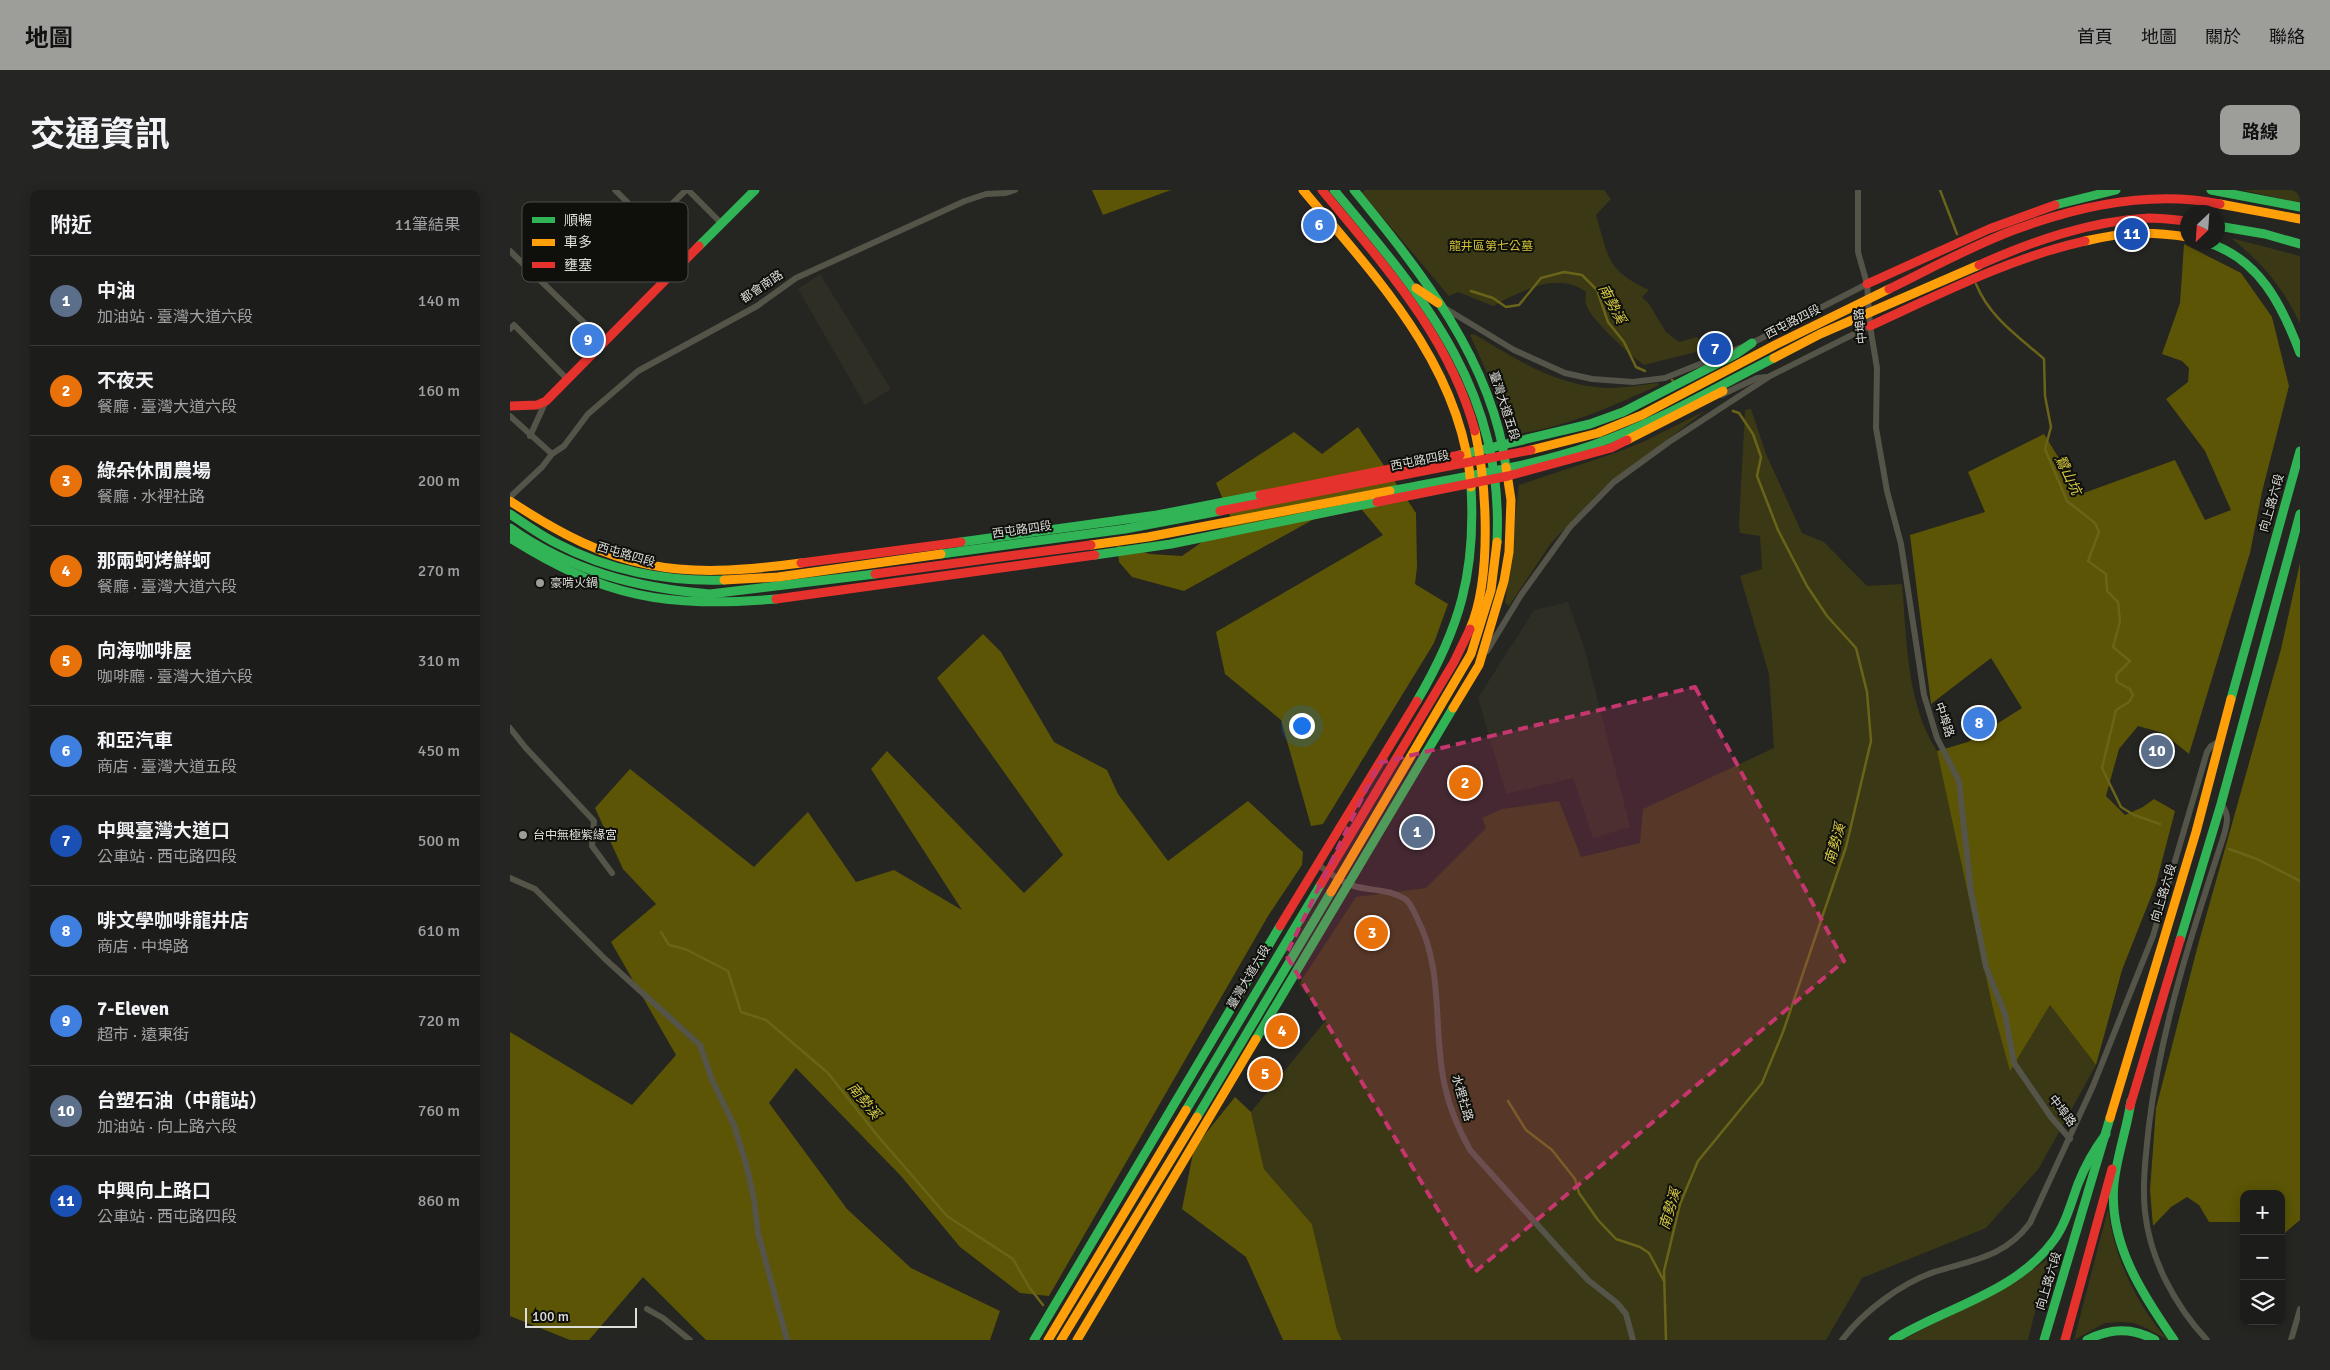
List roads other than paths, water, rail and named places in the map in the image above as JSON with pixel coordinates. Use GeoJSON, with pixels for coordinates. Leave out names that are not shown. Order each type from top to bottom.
{"type":"FeatureCollection","features":[{"type":"Feature","properties":{"kind":"main road"},"geometry":{"type":"LineString","coordinates":[[688,259],[755,190]]}},
{"type":"Feature","properties":{"kind":"main road"},"geometry":{"type":"LineString","coordinates":[[1303,190],[1398,305],[1430,358],[1451,400],[1462,432],[1467,454],[1470,483]]}},
{"type":"Feature","properties":{"kind":"main road"},"geometry":{"type":"LineString","coordinates":[[1322,190],[1407,298],[1444,352],[1464,395],[1475,429],[1482,481]]}},
{"type":"Feature","properties":{"kind":"main road","name":"臺灣大道五段"},"geometry":{"type":"LineString","coordinates":[[1334,190],[1416,288],[1460,360],[1476,398],[1490,449],[1496,478],[1498,523],[1494,574],[1487,604],[1471,653],[1340,878]]}},
{"type":"Feature","properties":{"kind":"main road","name":"臺灣大道五段"},"geometry":{"type":"LineString","coordinates":[[1354,190],[1384,226],[1442,306],[1478,370],[1498,419],[1508,476],[1509,552],[1494,619],[1479,665]]}},
{"type":"Feature","properties":{"kind":"main road","name":"西屯路四段"},"geometry":{"type":"LineString","coordinates":[[1867,284],[2016,217],[2048,206],[2116,190]]}},
{"type":"Feature","properties":{"kind":"main road"},"geometry":{"type":"LineString","coordinates":[[2211,190],[2300,207]]}},
{"type":"Feature","properties":{"kind":"main road","name":"西屯路四段"},"geometry":{"type":"LineString","coordinates":[[510,514],[555,543],[605,564],[665,578],[693,581],[722,581],[840,569],[1124,529],[1387,481],[1556,446],[1590,435],[1642,415],[1774,345],[2013,230],[2109,204],[2145,200],[2196,199],[2300,219]]}},
{"type":"Feature","properties":{"kind":"main road","name":"西屯路四段"},"geometry":{"type":"LineString","coordinates":[[510,528],[550,553],[597,574],[635,586],[710,594],[902,572],[1148,537],[1457,478],[1593,445],[1647,423],[1820,334],[2027,244],[2088,227],[2120,221],[2152,218],[2180,220]]}},
{"type":"Feature","properties":{"kind":"main road"},"geometry":{"type":"LineString","coordinates":[[2225,227],[2265,234],[2300,244]]}},
{"type":"Feature","properties":{"kind":"main road"},"geometry":{"type":"LineString","coordinates":[[1870,326],[2052,249],[2134,232],[2180,235]]}},
{"type":"Feature","properties":{"kind":"main road"},"geometry":{"type":"LineString","coordinates":[[2225,247],[2236,254],[2272,290],[2293,332],[2300,353]]}},
{"type":"Feature","properties":{"kind":"main road"},"geometry":{"type":"LineString","coordinates":[[2225,250],[2236,254]]}},
{"type":"Feature","properties":{"kind":"main road"},"geometry":{"type":"LineString","coordinates":[[510,406],[537,405],[546,401],[666,282]]}},
{"type":"Feature","properties":{"kind":"main road"},"geometry":{"type":"LineString","coordinates":[[1416,288],[1442,306]]}},
{"type":"Feature","properties":{"kind":"main road","name":"西屯路四段"},"geometry":{"type":"LineString","coordinates":[[510,501],[542,524],[587,547],[626,562],[690,573],[760,569],[1157,515],[1504,446],[1590,424],[1623,412],[1719,363],[1752,343]]}},
{"type":"Feature","properties":{"kind":"main road"},"geometry":{"type":"LineString","coordinates":[[510,538],[560,568],[615,590],[653,599],[702,603],[775,598],[1117,552],[1219,534],[1508,476],[1611,448],[1699,405],[1770,361]]}},
{"type":"Feature","properties":{"kind":"main road","name":"向上路六段"},"geometry":{"type":"LineString","coordinates":[[2044,1340],[2193,841],[2300,451]]}},
{"type":"Feature","properties":{"kind":"main road","name":"臺灣大道六段"},"geometry":{"type":"LineString","coordinates":[[1048,1340],[1327,871],[1454,662],[1482,593],[1484,525],[1482,481]]}},
{"type":"Feature","properties":{"kind":"main road","name":"臺灣大道六段"},"geometry":{"type":"LineString","coordinates":[[1034,1340],[1244,984],[1318,865],[1443,655],[1462,605],[1470,563],[1472,525],[1470,483]]}},
{"type":"Feature","properties":{"kind":"main road"},"geometry":{"type":"LineString","coordinates":[[1157,515],[1213,514]]}},
{"type":"Feature","properties":{"kind":"main road"},"geometry":{"type":"LineString","coordinates":[[2065,1340],[2131,1101],[2222,804],[2300,514]]}},
{"type":"Feature","properties":{"kind":"main road"},"geometry":{"type":"LineString","coordinates":[[1148,537],[1219,534]]}},
{"type":"Feature","properties":{"kind":"main road"},"geometry":{"type":"LineString","coordinates":[[1077,1340],[1479,665]]}},
{"type":"Feature","properties":{"kind":"main road"},"geometry":{"type":"LineString","coordinates":[[1061,1340],[1340,878]]}},
{"type":"Feature","properties":{"kind":"main road"},"geometry":{"type":"LineString","coordinates":[[2131,1101],[2129,1121],[2114,1183],[2114,1212],[2122,1248],[2147,1301],[2174,1340]]}},
{"type":"Feature","properties":{"kind":"main road"},"geometry":{"type":"LineString","coordinates":[[1893,1340],[1929,1318],[2009,1281],[2024,1272],[2041,1256],[2054,1240],[2092,1153],[2106,1134]]}},
{"type":"Feature","properties":{"kind":"main road"},"geometry":{"type":"LineString","coordinates":[[2087,1340],[2110,1330],[2138,1332],[2147,1334],[2155,1340]]}},
{"type":"Feature","properties":{"kind":"street"},"geometry":{"type":"LineString","coordinates":[[615,190],[627,202]]}},
{"type":"Feature","properties":{"kind":"street"},"geometry":{"type":"LineString","coordinates":[[674,202],[687,190],[722,224]]}},
{"type":"Feature","properties":{"kind":"street","name":"都會南路"},"geometry":{"type":"LineString","coordinates":[[510,497],[542,467],[552,454],[564,446],[588,414],[638,371],[757,306],[796,278],[965,201],[986,194],[1006,193],[1015,190]]}},
{"type":"Feature","properties":{"kind":"street","name":"中埠路"},"geometry":{"type":"LineString","coordinates":[[1858,190],[1858,252],[1870,300],[1870,326],[1877,368],[1876,428],[1901,544],[1924,695],[1937,738],[1959,781],[1971,892],[1986,967],[2005,1014],[2014,1063],[2051,1117],[2070,1138]]}},
{"type":"Feature","properties":{"kind":"street"},"geometry":{"type":"LineString","coordinates":[[510,251],[522,263]]}},
{"type":"Feature","properties":{"kind":"street"},"geometry":{"type":"LineString","coordinates":[[542,282],[605,344]]}},
{"type":"Feature","properties":{"kind":"street","name":"西屯路四段"},"geometry":{"type":"LineString","coordinates":[[1442,306],[1514,350],[1564,373],[1592,379],[1633,382],[1665,378],[1752,343],[1867,284]]}},
{"type":"Feature","properties":{"kind":"street"},"geometry":{"type":"LineString","coordinates":[[510,329],[514,325],[568,380]]}},
{"type":"Feature","properties":{"kind":"street"},"geometry":{"type":"LineString","coordinates":[[1479,665],[1521,595],[1570,527],[1614,482],[1683,432],[1770,376],[1870,326]]}},
{"type":"Feature","properties":{"kind":"street"},"geometry":{"type":"LineString","coordinates":[[1699,405],[1757,378],[1770,376]]}},
{"type":"Feature","properties":{"kind":"street"},"geometry":{"type":"LineString","coordinates":[[530,436],[546,401]]}},
{"type":"Feature","properties":{"kind":"street"},"geometry":{"type":"LineString","coordinates":[[510,416],[552,454]]}},
{"type":"Feature","properties":{"kind":"street"},"geometry":{"type":"LineString","coordinates":[[510,728],[525,747],[594,821],[592,846],[612,873]]}},
{"type":"Feature","properties":{"kind":"street"},"geometry":{"type":"LineString","coordinates":[[1842,1340],[1874,1308],[1916,1280],[1992,1255],[2016,1239],[2030,1223],[2093,1086],[2153,936],[2191,812],[2207,752],[2211,746],[2220,740]]}},
{"type":"Feature","properties":{"kind":"street"},"geometry":{"type":"LineString","coordinates":[[2207,1340],[2182,1309],[2166,1282],[2149,1232],[2144,1192],[2154,1089],[2182,974],[2228,819],[2222,804]]}},
{"type":"Feature","properties":{"kind":"street","name":"水裡社路"},"geometry":{"type":"LineString","coordinates":[[1318,865],[1349,884],[1388,892],[1407,900],[1423,931],[1432,959],[1437,984],[1440,1049],[1445,1086],[1453,1116],[1462,1136],[1470,1150],[1561,1251],[1588,1280],[1617,1303],[1626,1314],[1633,1340]]}},
{"type":"Feature","properties":{"kind":"street"},"geometry":{"type":"LineString","coordinates":[[510,878],[535,889],[605,959],[700,1044],[712,1080],[734,1125],[746,1164],[754,1199],[758,1233],[787,1340]]}},
{"type":"Feature","properties":{"kind":"street"},"geometry":{"type":"LineString","coordinates":[[647,1309],[664,1318],[690,1340]]}},
{"type":"Feature","properties":{"kind":"street"},"geometry":{"type":"LineString","coordinates":[[2291,1340],[2300,1309]]}},
{"type":"Feature","properties":{"kind":"waterway","name":"鷺山坑"},"geometry":{"type":"LineString","coordinates":[[1940,190],[1957,234]]}},
{"type":"Feature","properties":{"kind":"waterway","name":"南勢溪"},"geometry":{"type":"LineString","coordinates":[[1471,291],[1493,298],[1506,307],[1519,305],[1541,278],[1564,272],[1582,275],[1597,290],[1608,322],[1624,342],[1636,367],[1645,371]]}},
{"type":"Feature","properties":{"kind":"waterway","name":"鷺山坑"},"geometry":{"type":"LineString","coordinates":[[1976,284],[1997,317],[2044,359],[2045,396],[2051,427],[2045,449],[2067,501],[2095,523],[2099,532],[2088,561],[2106,574],[2107,591],[2118,602],[2120,622],[2113,647],[2130,661],[2116,675],[2117,682],[2130,689],[2133,695],[2129,702],[2116,710],[2102,768],[2121,807],[2134,815],[2160,824]]}},
{"type":"Feature","properties":{"kind":"waterway","name":"南勢溪"},"geometry":{"type":"LineString","coordinates":[[1666,1340],[1664,1271],[1680,1204],[1698,1161],[1762,1083],[1783,1032],[1846,847],[1871,741],[1867,692],[1856,648],[1827,616],[1807,586],[1778,530],[1757,476],[1761,457],[1753,434],[1739,413],[1733,411]]}},
{"type":"Feature","properties":{"kind":"waterway","name":"鷺山坑"},"geometry":{"type":"LineString","coordinates":[[2229,849],[2257,859],[2300,881]]}},
{"type":"Feature","properties":{"kind":"waterway","name":"南勢溪"},"geometry":{"type":"LineString","coordinates":[[661,932],[669,945],[685,949],[728,971],[741,1012],[766,1020],[828,1073],[877,1135],[947,1216],[1013,1259],[1029,1287],[1043,1305]]}},
{"type":"Feature","properties":{"kind":"waterway","name":"南勢溪"},"geometry":{"type":"LineString","coordinates":[[1508,1101],[1526,1130],[1552,1150],[1575,1179],[1579,1193],[1598,1220],[1616,1239],[1640,1247],[1649,1253],[1664,1281]]}},
{"type":"Feature","properties":{"kind":"place","name":"和亞汽車"},"geometry":{"type":"Point","coordinates":[1319,225]}},
{"type":"Feature","properties":{"kind":"place","name":"中興向上路口"},"geometry":{"type":"Point","coordinates":[2132,234]}},
{"type":"Feature","properties":{"kind":"place","name":"7-Eleven"},"geometry":{"type":"Point","coordinates":[588,340]}},
{"type":"Feature","properties":{"kind":"place","name":"中興臺灣大道口"},"geometry":{"type":"Point","coordinates":[1715,349]}},
{"type":"Feature","properties":{"kind":"place","name":"豪啃火鍋"},"geometry":{"type":"Point","coordinates":[540,583]}},
{"type":"Feature","properties":{"kind":"place","name":"啡文學咖啡龍井店"},"geometry":{"type":"Point","coordinates":[1979,723]}},
{"type":"Feature","properties":{"kind":"place","name":"台塑石油（中龍站）"},"geometry":{"type":"Point","coordinates":[2157,751]}},
{"type":"Feature","properties":{"kind":"place","name":"不夜天"},"geometry":{"type":"Point","coordinates":[1465,783]}},
{"type":"Feature","properties":{"kind":"place","name":"中油"},"geometry":{"type":"Point","coordinates":[1417,832]}},
{"type":"Feature","properties":{"kind":"place","name":"台中無極紫緣宮"},"geometry":{"type":"Point","coordinates":[523,835]}},
{"type":"Feature","properties":{"kind":"place","name":"綠朵休閒農場"},"geometry":{"type":"Point","coordinates":[1372,933]}},
{"type":"Feature","properties":{"kind":"place","name":"那兩蚵烤鮮蚵"},"geometry":{"type":"Point","coordinates":[1282,1031]}},
{"type":"Feature","properties":{"kind":"place","name":"向海咖啡屋"},"geometry":{"type":"Point","coordinates":[1265,1074]}},
{"type":"Feature","properties":{"kind":"park label","name":"龍井區第七公墓"},"geometry":{"type":"Point","coordinates":[1491,246]}}]}
